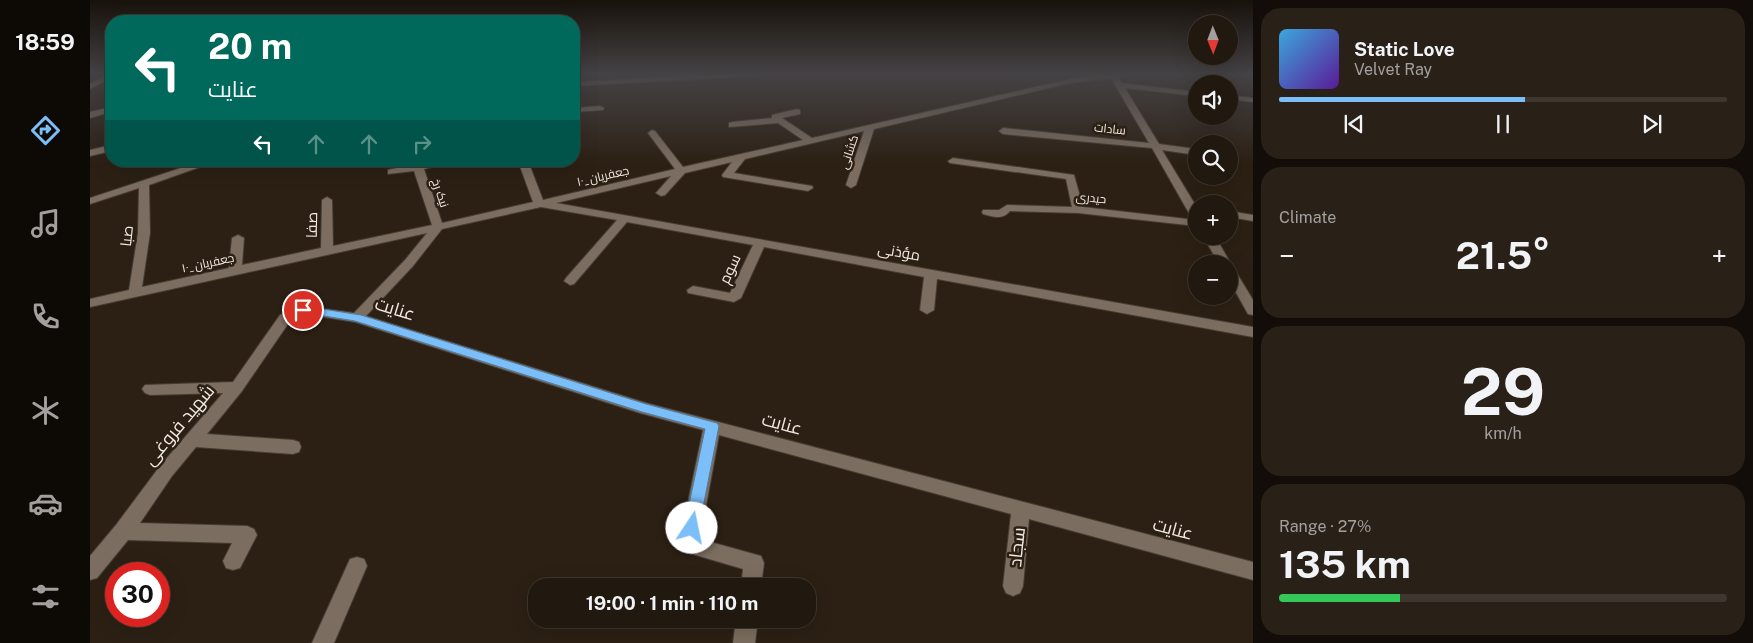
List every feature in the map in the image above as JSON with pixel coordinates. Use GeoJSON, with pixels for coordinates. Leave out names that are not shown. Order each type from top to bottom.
{"type":"FeatureCollection","features":[{"type":"Feature","properties":{"kind":"street","name":"۱۰_جعفریان"},"geometry":{"type":"LineString","coordinates":[[92,304],[135,292],[681,171],[960,104]]}},
{"type":"Feature","properties":{"kind":"street"},"geometry":{"type":"LineString","coordinates":[[1132,104],[1188,200]]}},
{"type":"Feature","properties":{"kind":"street"},"geometry":{"type":"LineString","coordinates":[[580,110],[600,108]]}},
{"type":"Feature","properties":{"kind":"street"},"geometry":{"type":"LineString","coordinates":[[90,116],[105,111]]}},
{"type":"Feature","properties":{"kind":"street"},"geometry":{"type":"LineString","coordinates":[[797,112],[775,117],[810,141]]}},
{"type":"Feature","properties":{"kind":"street"},"geometry":{"type":"LineString","coordinates":[[90,116],[105,115]]}},
{"type":"Feature","properties":{"kind":"street"},"geometry":{"type":"LineString","coordinates":[[732,125],[780,120]]}},
{"type":"Feature","properties":{"kind":"street","name":"کشانی"},"geometry":{"type":"LineString","coordinates":[[851,184],[870,127]]}},
{"type":"Feature","properties":{"kind":"street","name":"سادات"},"geometry":{"type":"LineString","coordinates":[[1003,131],[1188,151]]}},
{"type":"Feature","properties":{"kind":"street"},"geometry":{"type":"LineString","coordinates":[[652,133],[681,171],[661,193]]}},
{"type":"Feature","properties":{"kind":"street"},"geometry":{"type":"LineString","coordinates":[[90,153],[105,149]]}},
{"type":"Feature","properties":{"kind":"street"},"geometry":{"type":"LineString","coordinates":[[742,156],[727,175],[808,188]]}},
{"type":"Feature","properties":{"kind":"street"},"geometry":{"type":"LineString","coordinates":[[953,160],[1070,177],[1078,210]]}},
{"type":"Feature","properties":{"kind":"street"},"geometry":{"type":"LineString","coordinates":[[90,201],[194,167]]}},
{"type":"Feature","properties":{"kind":"street"},"geometry":{"type":"LineString","coordinates":[[392,172],[418,167]]}},
{"type":"Feature","properties":{"kind":"street","name":"نیک رخ"},"geometry":{"type":"LineString","coordinates":[[418,167],[438,226]]}},
{"type":"Feature","properties":{"kind":"street"},"geometry":{"type":"LineString","coordinates":[[525,167],[539,203]]}},
{"type":"Feature","properties":{"kind":"street","name":"صبا"},"geometry":{"type":"LineString","coordinates":[[135,292],[144,233],[144,184]]}},
{"type":"Feature","properties":{"kind":"street","name":"صفا"},"geometry":{"type":"LineString","coordinates":[[327,200],[327,250]]}},
{"type":"Feature","properties":{"kind":"street","name":"مؤذنی"},"geometry":{"type":"LineString","coordinates":[[539,203],[1253,332]]}},
{"type":"Feature","properties":{"kind":"street","name":"حیدری"},"geometry":{"type":"LineString","coordinates":[[987,212],[1002,214],[1007,208],[1078,210],[1188,222]]}},
{"type":"Feature","properties":{"kind":"street"},"geometry":{"type":"LineString","coordinates":[[1238,216],[1253,218]]}},
{"type":"Feature","properties":{"kind":"street"},"geometry":{"type":"LineString","coordinates":[[570,281],[624,219]]}},
{"type":"Feature","properties":{"kind":"street"},"geometry":{"type":"LineString","coordinates":[[357,318],[409,264],[438,226]]}},
{"type":"Feature","properties":{"kind":"street"},"geometry":{"type":"LineString","coordinates":[[235,270],[238,238]]}},
{"type":"Feature","properties":{"kind":"street","name":"سوم"},"geometry":{"type":"LineString","coordinates":[[693,290],[734,298],[760,243]]}},
{"type":"Feature","properties":{"kind":"street"},"geometry":{"type":"LineString","coordinates":[[927,310],[931,274]]}},
{"type":"Feature","properties":{"kind":"street"},"geometry":{"type":"LineString","coordinates":[[1238,282],[1248,295],[1253,311]]}},
{"type":"Feature","properties":{"kind":"street","name":"عنایت"},"geometry":{"type":"LineString","coordinates":[[303,310],[357,318],[646,409],[1253,571]]}},
{"type":"Feature","properties":{"kind":"street","name":"شهید فروغی"},"geometry":{"type":"LineString","coordinates":[[90,572],[123,531],[166,471],[194,440],[236,387],[285,318],[303,310]]}},
{"type":"Feature","properties":{"kind":"street"},"geometry":{"type":"LineString","coordinates":[[150,389],[236,387]]}},
{"type":"Feature","properties":{"kind":"street"},"geometry":{"type":"LineString","coordinates":[[712,426],[689,545],[754,563],[752,578]]}},
{"type":"Feature","properties":{"kind":"street"},"geometry":{"type":"LineString","coordinates":[[194,440],[293,447]]}},
{"type":"Feature","properties":{"kind":"street","name":"سجاد"},"geometry":{"type":"LineString","coordinates":[[1013,586],[1021,508]]}},
{"type":"Feature","properties":{"kind":"street"},"geometry":{"type":"LineString","coordinates":[[123,531],[247,535],[232,561]]}},
{"type":"Feature","properties":{"kind":"street"},"geometry":{"type":"LineString","coordinates":[[322,643],[357,566]]}},
{"type":"Feature","properties":{"kind":"street"},"geometry":{"type":"LineString","coordinates":[[744,643],[746,628]]}},
{"type":"Feature","properties":{"kind":"route"},"geometry":{"type":"LineString","coordinates":[[303,310],[357,318],[646,409],[712,426],[692,528]]}}]}
